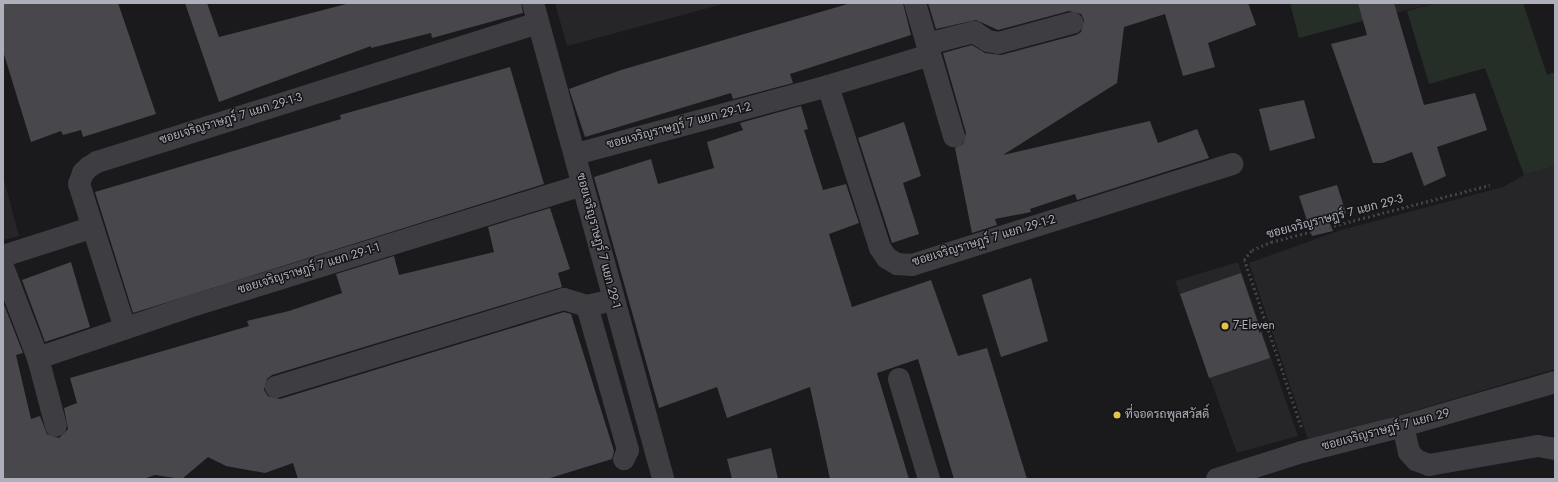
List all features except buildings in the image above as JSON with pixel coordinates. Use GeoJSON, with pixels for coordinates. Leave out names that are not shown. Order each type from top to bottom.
{"type":"FeatureCollection","features":[{"type":"Feature","properties":{"kind":"street"},"geometry":{"type":"LineString","coordinates":[[915,3],[954,136]]}},
{"type":"Feature","properties":{"kind":"street","name":"ซอยเจริญราษฎร์ 7 แยก 29-1"},"geometry":{"type":"LineString","coordinates":[[535,13],[576,154],[582,185],[663,479]]}},
{"type":"Feature","properties":{"kind":"street","name":"ซอยเจริญราษฎร์ 7 แยก 29-1-3"},"geometry":{"type":"LineString","coordinates":[[125,328],[91,228],[80,184],[83,173],[97,162],[535,13]]}},
{"type":"Feature","properties":{"kind":"street","name":"ซอยเจริญราษฎร์ 7 แยก 29-1-2"},"geometry":{"type":"LineString","coordinates":[[576,154],[828,86],[974,32],[988,41],[998,43],[1072,23]]}},
{"type":"Feature","properties":{"kind":"street","name":"ซอยเจริญราษฎร์ 7 แยก 29-1-2"},"geometry":{"type":"LineString","coordinates":[[828,86],[880,248],[887,258],[897,264],[912,264],[1232,164]]}},
{"type":"Feature","properties":{"kind":"street","name":"ซอยเจริญราษฎร์ 7 แยก 29-1-1"},"geometry":{"type":"LineString","coordinates":[[38,358],[125,328],[582,185]]}},
{"type":"Feature","properties":{"kind":"street"},"geometry":{"type":"LineString","coordinates":[[3,256],[91,228]]}},
{"type":"Feature","properties":{"kind":"street"},"geometry":{"type":"LineString","coordinates":[[3,267],[38,358],[56,426]]}},
{"type":"Feature","properties":{"kind":"street"},"geometry":{"type":"LineString","coordinates":[[276,387],[564,299],[587,306],[614,300]]}},
{"type":"Feature","properties":{"kind":"street"},"geometry":{"type":"LineString","coordinates":[[587,306],[628,450],[624,458]]}},
{"type":"Feature","properties":{"kind":"street"},"geometry":{"type":"LineString","coordinates":[[899,379],[929,479]]}},
{"type":"Feature","properties":{"kind":"street","name":"ซอยเจริญราษฎร์ 7 แยก 29"},"geometry":{"type":"LineString","coordinates":[[1217,479],[1309,450],[1403,426],[1555,382]]}},
{"type":"Feature","properties":{"kind":"street"},"geometry":{"type":"LineString","coordinates":[[1403,426],[1409,452],[1416,460],[1429,465],[1538,446],[1555,450]]}},
{"type":"Feature","properties":{"kind":"path","name":"ซอยเจริญราษฎร์ 7 แยก 29-3"},"geometry":{"type":"LineString","coordinates":[[1309,450],[1244,260],[1252,250],[1271,242],[1490,185]]}},
{"type":"Feature","properties":{"kind":"shaded area"},"geometry":{"type":"Polygon","coordinates":[[[555,3],[727,3],[567,46],[555,3]]]}},
{"type":"Feature","properties":{"kind":"shaded area"},"geometry":{"type":"Polygon","coordinates":[[[1290,3],[1366,3],[1370,19],[1299,38],[1290,3]]]}},
{"type":"Feature","properties":{"kind":"shaded area"},"geometry":{"type":"Polygon","coordinates":[[[1366,3],[1437,3],[1370,19],[1366,3]]]}},
{"type":"Feature","properties":{"kind":"shaded area"},"geometry":{"type":"Polygon","coordinates":[[[1437,3],[1523,3],[1547,75],[1555,72],[1555,166],[1524,175],[1485,68],[1429,84],[1407,11],[1437,3]]]}},
{"type":"Feature","properties":{"kind":"shaded area"},"geometry":{"type":"Polygon","coordinates":[[[1555,166],[1555,369],[1309,442],[1249,263],[1341,230],[1503,187],[1524,175],[1555,166]]]}},
{"type":"Feature","properties":{"kind":"shaded area"},"geometry":{"type":"Polygon","coordinates":[[[3,176],[19,236],[3,240],[3,176]]]}},
{"type":"Feature","properties":{"kind":"shaded area"},"geometry":{"type":"Polygon","coordinates":[[[1238,262],[1298,436],[1237,453],[1175,281],[1238,262]]]}},
{"type":"Feature","properties":{"kind":"place","name":"7-Eleven"},"geometry":{"type":"Point","coordinates":[1225,326]}},
{"type":"Feature","properties":{"kind":"place","name":"ที่จอดรถพูลสวัสดิ์"},"geometry":{"type":"Point","coordinates":[1117,415]}}]}
